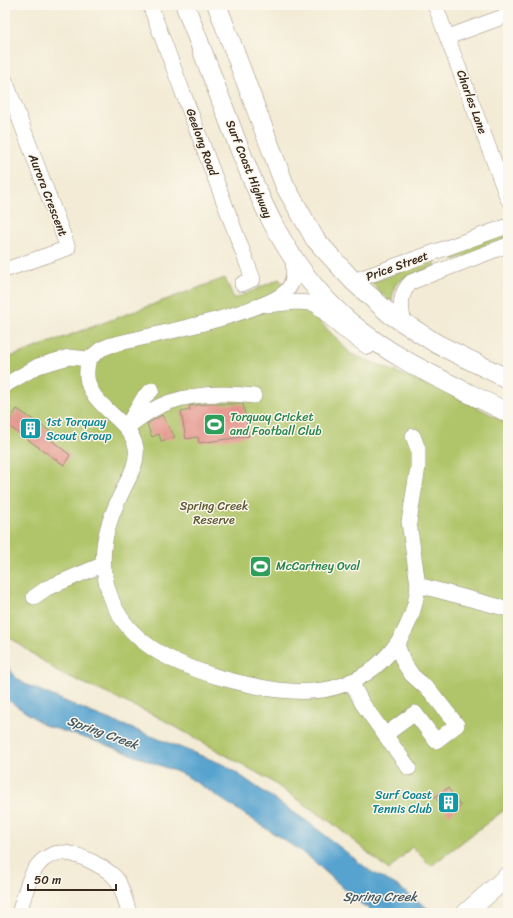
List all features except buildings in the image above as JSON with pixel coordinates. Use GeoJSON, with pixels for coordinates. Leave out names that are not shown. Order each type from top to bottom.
{"type":"FeatureCollection","features":[{"type":"Feature","properties":{"kind":"main road","name":"Surf Coast Highway"},"geometry":{"type":"LineString","coordinates":[[185,5],[254,188],[271,224],[293,259],[330,304],[351,324],[388,350],[508,413]]}},
{"type":"Feature","properties":{"kind":"main road"},"geometry":{"type":"LineString","coordinates":[[217,5],[285,186],[315,239],[354,281],[390,314],[437,344],[508,379]]}},
{"type":"Feature","properties":{"kind":"main road"},"geometry":{"type":"LineString","coordinates":[[466,913],[506,879]]}},
{"type":"Feature","properties":{"kind":"street","name":"Geelong Road"},"geometry":{"type":"LineString","coordinates":[[150,5],[253,280]]}},
{"type":"Feature","properties":{"kind":"street","name":"Charles Lane"},"geometry":{"type":"LineString","coordinates":[[435,5],[508,199]]}},
{"type":"Feature","properties":{"kind":"street"},"geometry":{"type":"LineString","coordinates":[[448,38],[508,15]]}},
{"type":"Feature","properties":{"kind":"street","name":"Aurora Crescent"},"geometry":{"type":"LineString","coordinates":[[5,80],[8,96],[68,248],[5,270]]}},
{"type":"Feature","properties":{"kind":"street","name":"Price Street"},"geometry":{"type":"LineString","coordinates":[[354,281],[508,226]]}},
{"type":"Feature","properties":{"kind":"street","name":"Price Street"},"geometry":{"type":"LineString","coordinates":[[404,324],[400,308],[401,297],[406,286],[411,282],[508,246]]}},
{"type":"Feature","properties":{"kind":"street","name":"Price Street"},"geometry":{"type":"LineString","coordinates":[[440,250],[449,267]]}},
{"type":"Feature","properties":{"kind":"street"},"geometry":{"type":"LineString","coordinates":[[293,259],[294,273],[288,289],[277,297],[258,307],[238,314],[112,345],[97,351],[89,359],[86,375],[93,393],[108,412],[126,428],[133,440],[136,456],[133,471],[112,514],[106,533],[102,565],[114,603],[128,627],[153,650],[166,657],[210,674],[263,688],[311,691],[337,687],[351,681],[378,664],[397,645],[410,620],[418,585],[409,522],[418,467],[418,448],[413,436]]}},
{"type":"Feature","properties":{"kind":"street"},"geometry":{"type":"LineString","coordinates":[[258,307],[287,302],[312,303],[318,306],[341,328],[369,347],[388,350]]}},
{"type":"Feature","properties":{"kind":"street"},"geometry":{"type":"LineString","coordinates":[[5,384],[38,366],[69,357],[89,359]]}},
{"type":"Feature","properties":{"kind":"street"},"geometry":{"type":"LineString","coordinates":[[126,428],[144,397],[152,390]]}},
{"type":"Feature","properties":{"kind":"street"},"geometry":{"type":"LineString","coordinates":[[126,428],[160,406],[182,399],[236,394],[254,396]]}},
{"type":"Feature","properties":{"kind":"street"},"geometry":{"type":"LineString","coordinates":[[34,597],[47,588],[102,565]]}},
{"type":"Feature","properties":{"kind":"street"},"geometry":{"type":"LineString","coordinates":[[418,585],[508,609]]}},
{"type":"Feature","properties":{"kind":"street"},"geometry":{"type":"LineString","coordinates":[[385,735],[415,713],[436,741],[457,725],[431,692],[419,683],[412,675],[404,663],[397,645]]}},
{"type":"Feature","properties":{"kind":"street"},"geometry":{"type":"LineString","coordinates":[[351,681],[362,704],[409,768]]}},
{"type":"Feature","properties":{"kind":"street"},"geometry":{"type":"LineString","coordinates":[[19,913],[38,865],[46,858],[55,854],[65,853],[74,854],[98,865],[112,874],[118,881],[129,913]]}},
{"type":"Feature","properties":{"kind":"green space"},"geometry":{"type":"Polygon","coordinates":[[[508,232],[508,241],[455,260],[451,251],[508,232]]]}},
{"type":"Feature","properties":{"kind":"green space"},"geometry":{"type":"Polygon","coordinates":[[[434,258],[436,266],[404,278],[395,285],[391,303],[371,283],[434,258]]]}},
{"type":"Feature","properties":{"kind":"green space","name":"Spring Creek Reserve"},"geometry":{"type":"Polygon","coordinates":[[[225,278],[234,299],[279,279],[351,354],[446,392],[508,423],[508,807],[431,866],[412,847],[389,870],[332,823],[268,779],[158,717],[57,671],[5,634],[5,359],[225,278]]]}},
{"type":"Feature","properties":{"kind":"water","name":"Spring Creek"},"geometry":{"type":"Polygon","coordinates":[[[5,662],[15,677],[25,684],[90,712],[225,765],[312,825],[370,871],[396,885],[434,913],[375,913],[360,903],[308,856],[185,775],[104,744],[44,725],[5,698],[5,662]]]}},
{"type":"Feature","properties":{"kind":"place","name":"Torquay Cricket and Football Club"},"geometry":{"type":"Point","coordinates":[215,424]}},
{"type":"Feature","properties":{"kind":"place","name":"1st Torquay Scout Group"},"geometry":{"type":"Point","coordinates":[30,429]}},
{"type":"Feature","properties":{"kind":"place","name":"McCartney Oval"},"geometry":{"type":"Point","coordinates":[261,566]}},
{"type":"Feature","properties":{"kind":"place","name":"Surf Coast Tennis Club"},"geometry":{"type":"Point","coordinates":[448,802]}}]}
